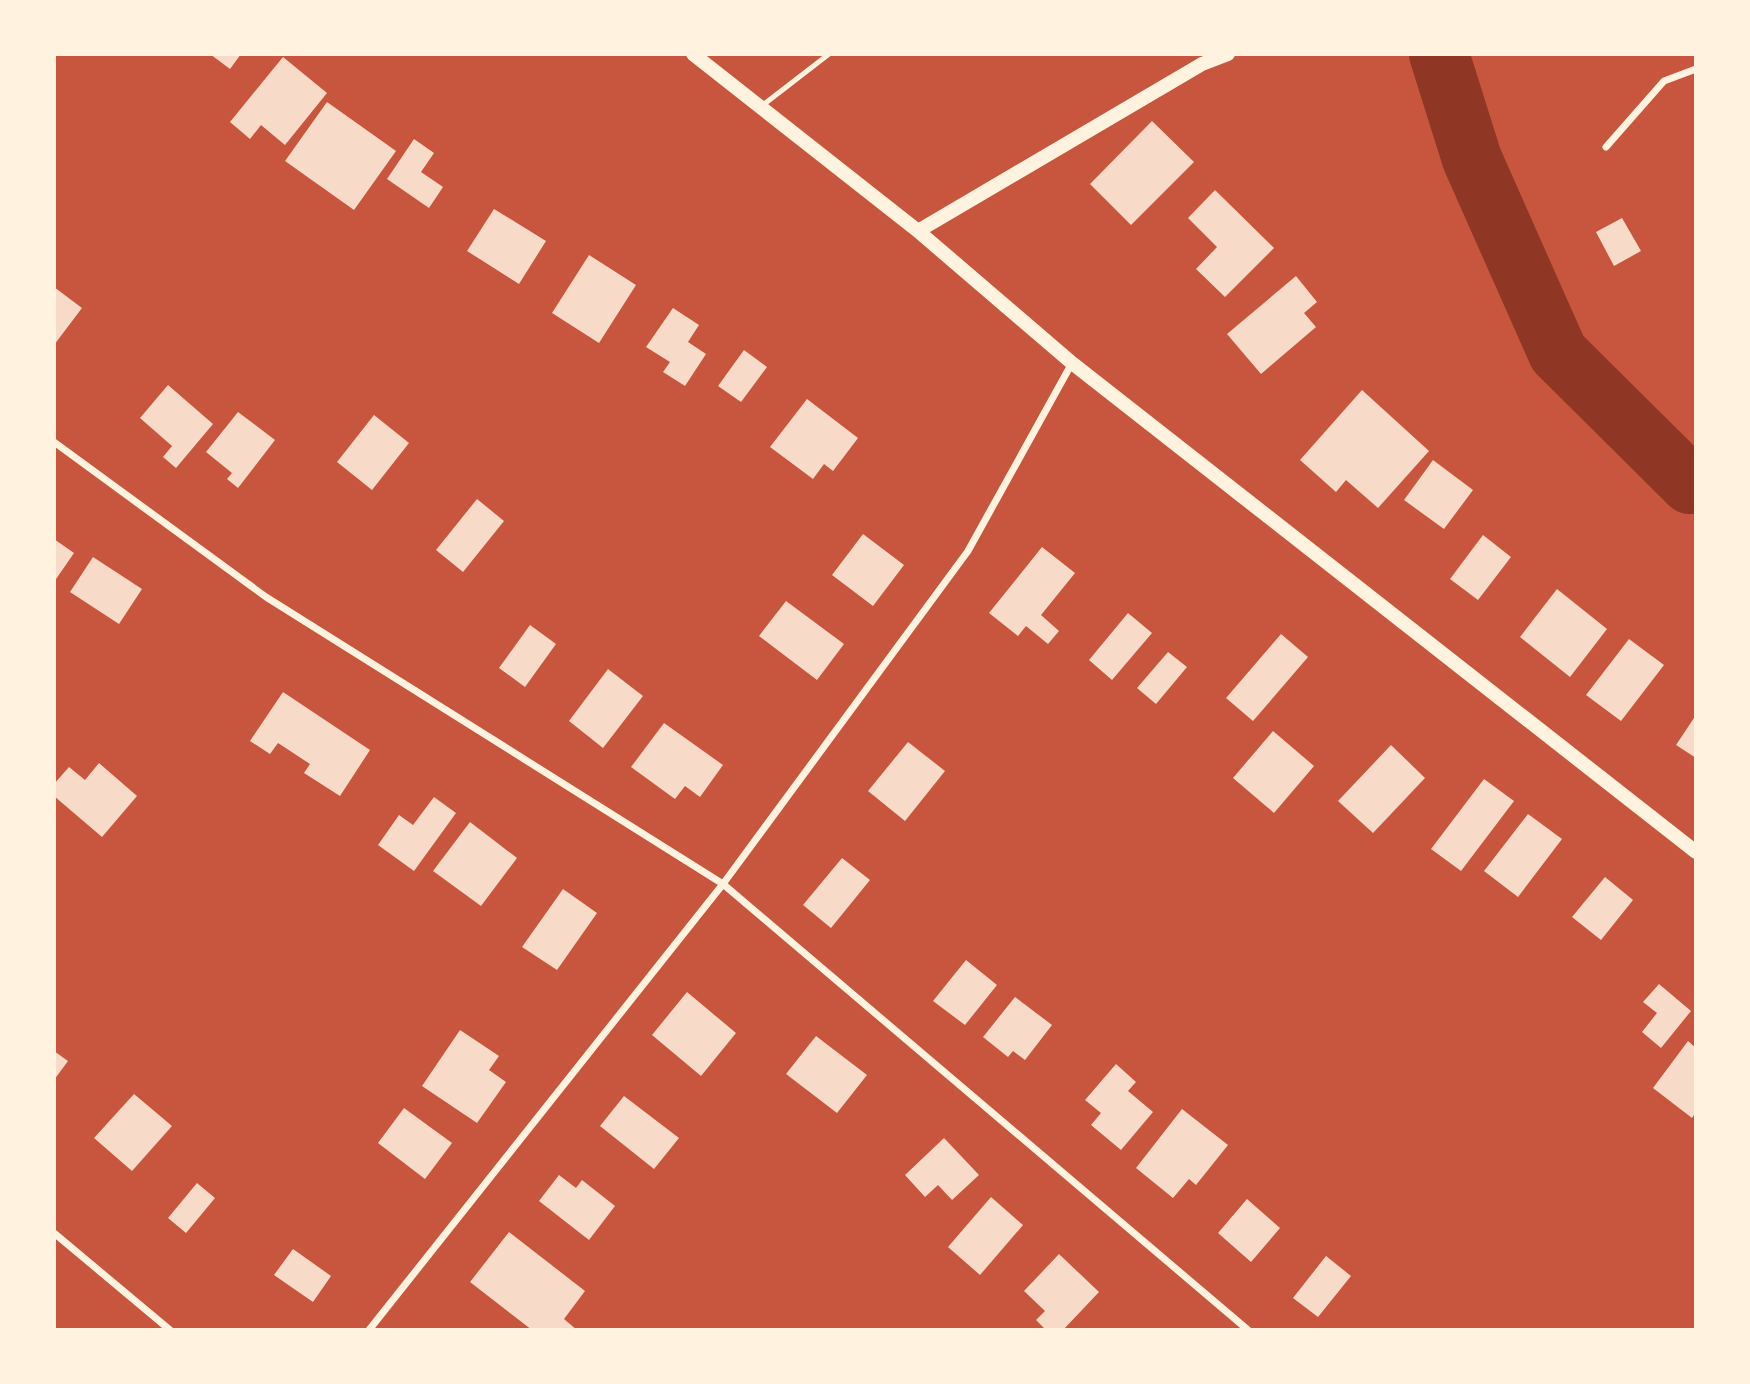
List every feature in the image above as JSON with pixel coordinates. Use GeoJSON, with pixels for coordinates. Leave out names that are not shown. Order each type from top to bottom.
{"type":"FeatureCollection","features":[{"type":"Feature","properties":{"kind":"main road"},"geometry":{"type":"LineString","coordinates":[[693,54],[918,231],[1072,363],[1696,852]]}},
{"type":"Feature","properties":{"kind":"main road"},"geometry":{"type":"LineString","coordinates":[[918,231],[1202,59],[1228,54]]}},
{"type":"Feature","properties":{"kind":"street"},"geometry":{"type":"LineString","coordinates":[[1606,147],[1664,81],[1696,69]]}},
{"type":"Feature","properties":{"kind":"street"},"geometry":{"type":"LineString","coordinates":[[369,1330],[723,884],[968,551],[1072,363]]}},
{"type":"Feature","properties":{"kind":"street"},"geometry":{"type":"LineString","coordinates":[[54,442],[266,597],[723,884],[1248,1330]]}},
{"type":"Feature","properties":{"kind":"street"},"geometry":{"type":"LineString","coordinates":[[55,1234],[170,1330]]}},
{"type":"Feature","properties":{"kind":"lane"},"geometry":{"type":"LineString","coordinates":[[760,107],[830,54]]}},
{"type":"Feature","properties":{"kind":"building"},"geometry":{"type":"Polygon","coordinates":[[[210,54],[241,54],[230,69],[210,54]]]}},
{"type":"Feature","properties":{"kind":"building"},"geometry":{"type":"Polygon","coordinates":[[[283,57],[327,93],[285,145],[261,125],[250,139],[230,122],[283,57]]]}},
{"type":"Feature","properties":{"kind":"building"},"geometry":{"type":"Polygon","coordinates":[[[327,102],[396,151],[354,210],[285,161],[327,102]]]}},
{"type":"Feature","properties":{"kind":"building"},"geometry":{"type":"Polygon","coordinates":[[[1152,121],[1194,162],[1131,225],[1090,184],[1152,121]]]}},
{"type":"Feature","properties":{"kind":"building"},"geometry":{"type":"Polygon","coordinates":[[[414,139],[434,153],[421,172],[443,187],[429,208],[387,179],[414,139]]]}},
{"type":"Feature","properties":{"kind":"building"},"geometry":{"type":"Polygon","coordinates":[[[1215,190],[1274,248],[1225,297],[1196,269],[1217,247],[1188,218],[1215,190]]]}},
{"type":"Feature","properties":{"kind":"building"},"geometry":{"type":"Polygon","coordinates":[[[494,209],[546,241],[519,284],[467,251],[494,209]]]}},
{"type":"Feature","properties":{"kind":"building"},"geometry":{"type":"Polygon","coordinates":[[[1622,218],[1641,251],[1614,266],[1596,232],[1622,218]]]}},
{"type":"Feature","properties":{"kind":"building"},"geometry":{"type":"Polygon","coordinates":[[[589,255],[636,285],[599,343],[552,313],[589,255]]]}},
{"type":"Feature","properties":{"kind":"building"},"geometry":{"type":"Polygon","coordinates":[[[1296,276],[1317,302],[1304,313],[1316,327],[1261,374],[1227,334],[1296,276]]]}},
{"type":"Feature","properties":{"kind":"building"},"geometry":{"type":"Polygon","coordinates":[[[54,287],[82,308],[54,345],[54,287]]]}},
{"type":"Feature","properties":{"kind":"building"},"geometry":{"type":"Polygon","coordinates":[[[673,308],[699,325],[688,342],[706,354],[685,386],[663,372],[670,362],[646,347],[673,308]]]}},
{"type":"Feature","properties":{"kind":"building"},"geometry":{"type":"Polygon","coordinates":[[[744,350],[767,367],[741,402],[718,386],[744,350]]]}},
{"type":"Feature","properties":{"kind":"building"},"geometry":{"type":"Polygon","coordinates":[[[168,385],[213,424],[176,468],[163,457],[172,446],[140,418],[168,385]]]}},
{"type":"Feature","properties":{"kind":"building"},"geometry":{"type":"Polygon","coordinates":[[[1362,390],[1429,451],[1378,508],[1346,480],[1336,492],[1300,460],[1362,390]]]}},
{"type":"Feature","properties":{"kind":"building"},"geometry":{"type":"Polygon","coordinates":[[[807,399],[858,438],[833,471],[824,464],[813,479],[770,447],[807,399]]]}},
{"type":"Feature","properties":{"kind":"building"},"geometry":{"type":"Polygon","coordinates":[[[238,412],[275,440],[238,488],[227,479],[232,473],[206,452],[238,412]]]}},
{"type":"Feature","properties":{"kind":"building"},"geometry":{"type":"Polygon","coordinates":[[[374,415],[409,443],[372,490],[337,462],[374,415]]]}},
{"type":"Feature","properties":{"kind":"building"},"geometry":{"type":"Polygon","coordinates":[[[1433,460],[1473,490],[1444,529],[1404,500],[1433,460]]]}},
{"type":"Feature","properties":{"kind":"building"},"geometry":{"type":"Polygon","coordinates":[[[477,499],[504,521],[463,572],[436,550],[477,499]]]}},
{"type":"Feature","properties":{"kind":"building"},"geometry":{"type":"Polygon","coordinates":[[[863,534],[904,565],[873,606],[832,575],[863,534]]]}},
{"type":"Feature","properties":{"kind":"building"},"geometry":{"type":"Polygon","coordinates":[[[1483,535],[1511,557],[1478,600],[1450,579],[1483,535]]]}},
{"type":"Feature","properties":{"kind":"building"},"geometry":{"type":"Polygon","coordinates":[[[54,539],[74,553],[54,582],[54,539]]]}},
{"type":"Feature","properties":{"kind":"building"},"geometry":{"type":"Polygon","coordinates":[[[1042,547],[1075,573],[1041,615],[1059,631],[1048,644],[1026,626],[1018,636],[989,613],[1042,547]]]}},
{"type":"Feature","properties":{"kind":"building"},"geometry":{"type":"Polygon","coordinates":[[[93,557],[142,589],[119,624],[70,592],[93,557]]]}},
{"type":"Feature","properties":{"kind":"building"},"geometry":{"type":"Polygon","coordinates":[[[1557,589],[1607,629],[1570,677],[1520,637],[1557,589]]]}},
{"type":"Feature","properties":{"kind":"building"},"geometry":{"type":"Polygon","coordinates":[[[786,601],[844,644],[817,680],[759,636],[786,601]]]}},
{"type":"Feature","properties":{"kind":"building"},"geometry":{"type":"Polygon","coordinates":[[[1128,613],[1152,633],[1112,680],[1089,660],[1128,613]]]}},
{"type":"Feature","properties":{"kind":"building"},"geometry":{"type":"Polygon","coordinates":[[[530,625],[556,644],[525,687],[499,668],[530,625]]]}},
{"type":"Feature","properties":{"kind":"building"},"geometry":{"type":"Polygon","coordinates":[[[1281,634],[1308,657],[1253,721],[1226,698],[1281,634]]]}},
{"type":"Feature","properties":{"kind":"building"},"geometry":{"type":"Polygon","coordinates":[[[1629,639],[1664,665],[1621,721],[1586,695],[1629,639]]]}},
{"type":"Feature","properties":{"kind":"building"},"geometry":{"type":"Polygon","coordinates":[[[1168,652],[1187,667],[1156,704],[1137,688],[1168,652]]]}},
{"type":"Feature","properties":{"kind":"building"},"geometry":{"type":"Polygon","coordinates":[[[608,669],[643,696],[603,748],[569,721],[608,669]]]}},
{"type":"Feature","properties":{"kind":"building"},"geometry":{"type":"Polygon","coordinates":[[[283,692],[370,750],[340,796],[304,773],[310,764],[278,743],[270,754],[250,741],[283,692]]]}},
{"type":"Feature","properties":{"kind":"building"},"geometry":{"type":"Polygon","coordinates":[[[1696,715],[1696,758],[1676,745],[1696,715]]]}},
{"type":"Feature","properties":{"kind":"building"},"geometry":{"type":"Polygon","coordinates":[[[664,723],[723,765],[700,797],[685,786],[675,799],[631,767],[664,723]]]}},
{"type":"Feature","properties":{"kind":"building"},"geometry":{"type":"Polygon","coordinates":[[[1273,731],[1314,766],[1274,813],[1233,778],[1273,731]]]}},
{"type":"Feature","properties":{"kind":"building"},"geometry":{"type":"Polygon","coordinates":[[[908,742],[945,771],[905,821],[868,791],[908,742]]]}},
{"type":"Feature","properties":{"kind":"building"},"geometry":{"type":"Polygon","coordinates":[[[1391,745],[1425,778],[1373,833],[1338,801],[1391,745]]]}},
{"type":"Feature","properties":{"kind":"building"},"geometry":{"type":"Polygon","coordinates":[[[99,763],[137,796],[102,837],[54,796],[54,784],[69,767],[85,780],[99,763]]]}},
{"type":"Feature","properties":{"kind":"building"},"geometry":{"type":"Polygon","coordinates":[[[1484,779],[1514,801],[1461,871],[1431,849],[1484,779]]]}},
{"type":"Feature","properties":{"kind":"building"},"geometry":{"type":"Polygon","coordinates":[[[434,797],[456,813],[414,871],[378,845],[399,815],[413,825],[434,797]]]}},
{"type":"Feature","properties":{"kind":"building"},"geometry":{"type":"Polygon","coordinates":[[[1528,814],[1562,839],[1518,897],[1484,871],[1528,814]]]}},
{"type":"Feature","properties":{"kind":"building"},"geometry":{"type":"Polygon","coordinates":[[[470,822],[517,858],[481,906],[433,871],[470,822]]]}},
{"type":"Feature","properties":{"kind":"building"},"geometry":{"type":"Polygon","coordinates":[[[842,858],[870,880],[831,928],[803,905],[842,858]]]}},
{"type":"Feature","properties":{"kind":"building"},"geometry":{"type":"Polygon","coordinates":[[[1605,877],[1633,900],[1601,940],[1572,917],[1605,877]]]}},
{"type":"Feature","properties":{"kind":"building"},"geometry":{"type":"Polygon","coordinates":[[[563,889],[597,913],[557,970],[522,947],[563,889]]]}},
{"type":"Feature","properties":{"kind":"building"},"geometry":{"type":"Polygon","coordinates":[[[966,960],[997,985],[965,1025],[933,1001],[966,960]]]}},
{"type":"Feature","properties":{"kind":"building"},"geometry":{"type":"Polygon","coordinates":[[[1659,984],[1691,1011],[1661,1048],[1642,1032],[1657,1013],[1643,1002],[1659,984]]]}},
{"type":"Feature","properties":{"kind":"building"},"geometry":{"type":"Polygon","coordinates":[[[687,992],[736,1033],[701,1076],[652,1035],[687,992]]]}},
{"type":"Feature","properties":{"kind":"building"},"geometry":{"type":"Polygon","coordinates":[[[1015,997],[1052,1025],[1025,1060],[1013,1051],[1008,1057],[983,1037],[1015,997]]]}},
{"type":"Feature","properties":{"kind":"building"},"geometry":{"type":"Polygon","coordinates":[[[460,1030],[499,1056],[489,1070],[506,1082],[477,1123],[422,1086],[460,1030]]]}},
{"type":"Feature","properties":{"kind":"building"},"geometry":{"type":"Polygon","coordinates":[[[816,1036],[867,1075],[837,1113],[786,1074],[816,1036]]]}},
{"type":"Feature","properties":{"kind":"building"},"geometry":{"type":"Polygon","coordinates":[[[1688,1041],[1696,1048],[1696,1112],[1692,1118],[1653,1088],[1688,1041]]]}},
{"type":"Feature","properties":{"kind":"building"},"geometry":{"type":"Polygon","coordinates":[[[54,1051],[68,1061],[54,1080],[54,1051]]]}},
{"type":"Feature","properties":{"kind":"building"},"geometry":{"type":"Polygon","coordinates":[[[1116,1064],[1136,1082],[1128,1091],[1153,1112],[1121,1150],[1091,1125],[1101,1113],[1085,1100],[1116,1064]]]}},
{"type":"Feature","properties":{"kind":"building"},"geometry":{"type":"Polygon","coordinates":[[[134,1094],[172,1126],[132,1171],[94,1138],[134,1094]]]}},
{"type":"Feature","properties":{"kind":"building"},"geometry":{"type":"Polygon","coordinates":[[[624,1096],[679,1138],[654,1169],[600,1126],[624,1096]]]}},
{"type":"Feature","properties":{"kind":"building"},"geometry":{"type":"Polygon","coordinates":[[[404,1108],[452,1143],[425,1179],[378,1143],[404,1108]]]}},
{"type":"Feature","properties":{"kind":"building"},"geometry":{"type":"Polygon","coordinates":[[[1182,1109],[1228,1145],[1196,1185],[1189,1179],[1173,1198],[1136,1168],[1182,1109]]]}},
{"type":"Feature","properties":{"kind":"building"},"geometry":{"type":"Polygon","coordinates":[[[944,1138],[979,1175],[952,1200],[938,1185],[925,1197],[905,1175],[944,1138]]]}},
{"type":"Feature","properties":{"kind":"building"},"geometry":{"type":"Polygon","coordinates":[[[559,1175],[576,1188],[582,1180],[615,1206],[589,1240],[539,1201],[559,1175]]]}},
{"type":"Feature","properties":{"kind":"building"},"geometry":{"type":"Polygon","coordinates":[[[197,1183],[215,1198],[186,1233],[168,1218],[197,1183]]]}},
{"type":"Feature","properties":{"kind":"building"},"geometry":{"type":"Polygon","coordinates":[[[991,1197],[1023,1225],[980,1275],[948,1247],[991,1197]]]}},
{"type":"Feature","properties":{"kind":"building"},"geometry":{"type":"Polygon","coordinates":[[[1247,1199],[1280,1228],[1251,1262],[1218,1233],[1247,1199]]]}},
{"type":"Feature","properties":{"kind":"building"},"geometry":{"type":"Polygon","coordinates":[[[509,1232],[585,1291],[564,1319],[577,1330],[532,1330],[470,1282],[509,1232]]]}},
{"type":"Feature","properties":{"kind":"building"},"geometry":{"type":"Polygon","coordinates":[[[293,1249],[331,1276],[313,1302],[274,1275],[293,1249]]]}},
{"type":"Feature","properties":{"kind":"building"},"geometry":{"type":"Polygon","coordinates":[[[1059,1254],[1099,1292],[1063,1330],[1046,1330],[1036,1320],[1045,1311],[1024,1291],[1059,1254]]]}},
{"type":"Feature","properties":{"kind":"building"},"geometry":{"type":"Polygon","coordinates":[[[1326,1256],[1351,1276],[1318,1317],[1293,1298],[1326,1256]]]}},
{"type":"Feature","properties":{"kind":"waterway"},"geometry":{"type":"LineString","coordinates":[[1439,54],[1472,159],[1558,353],[1690,484],[1696,484]]}}]}
